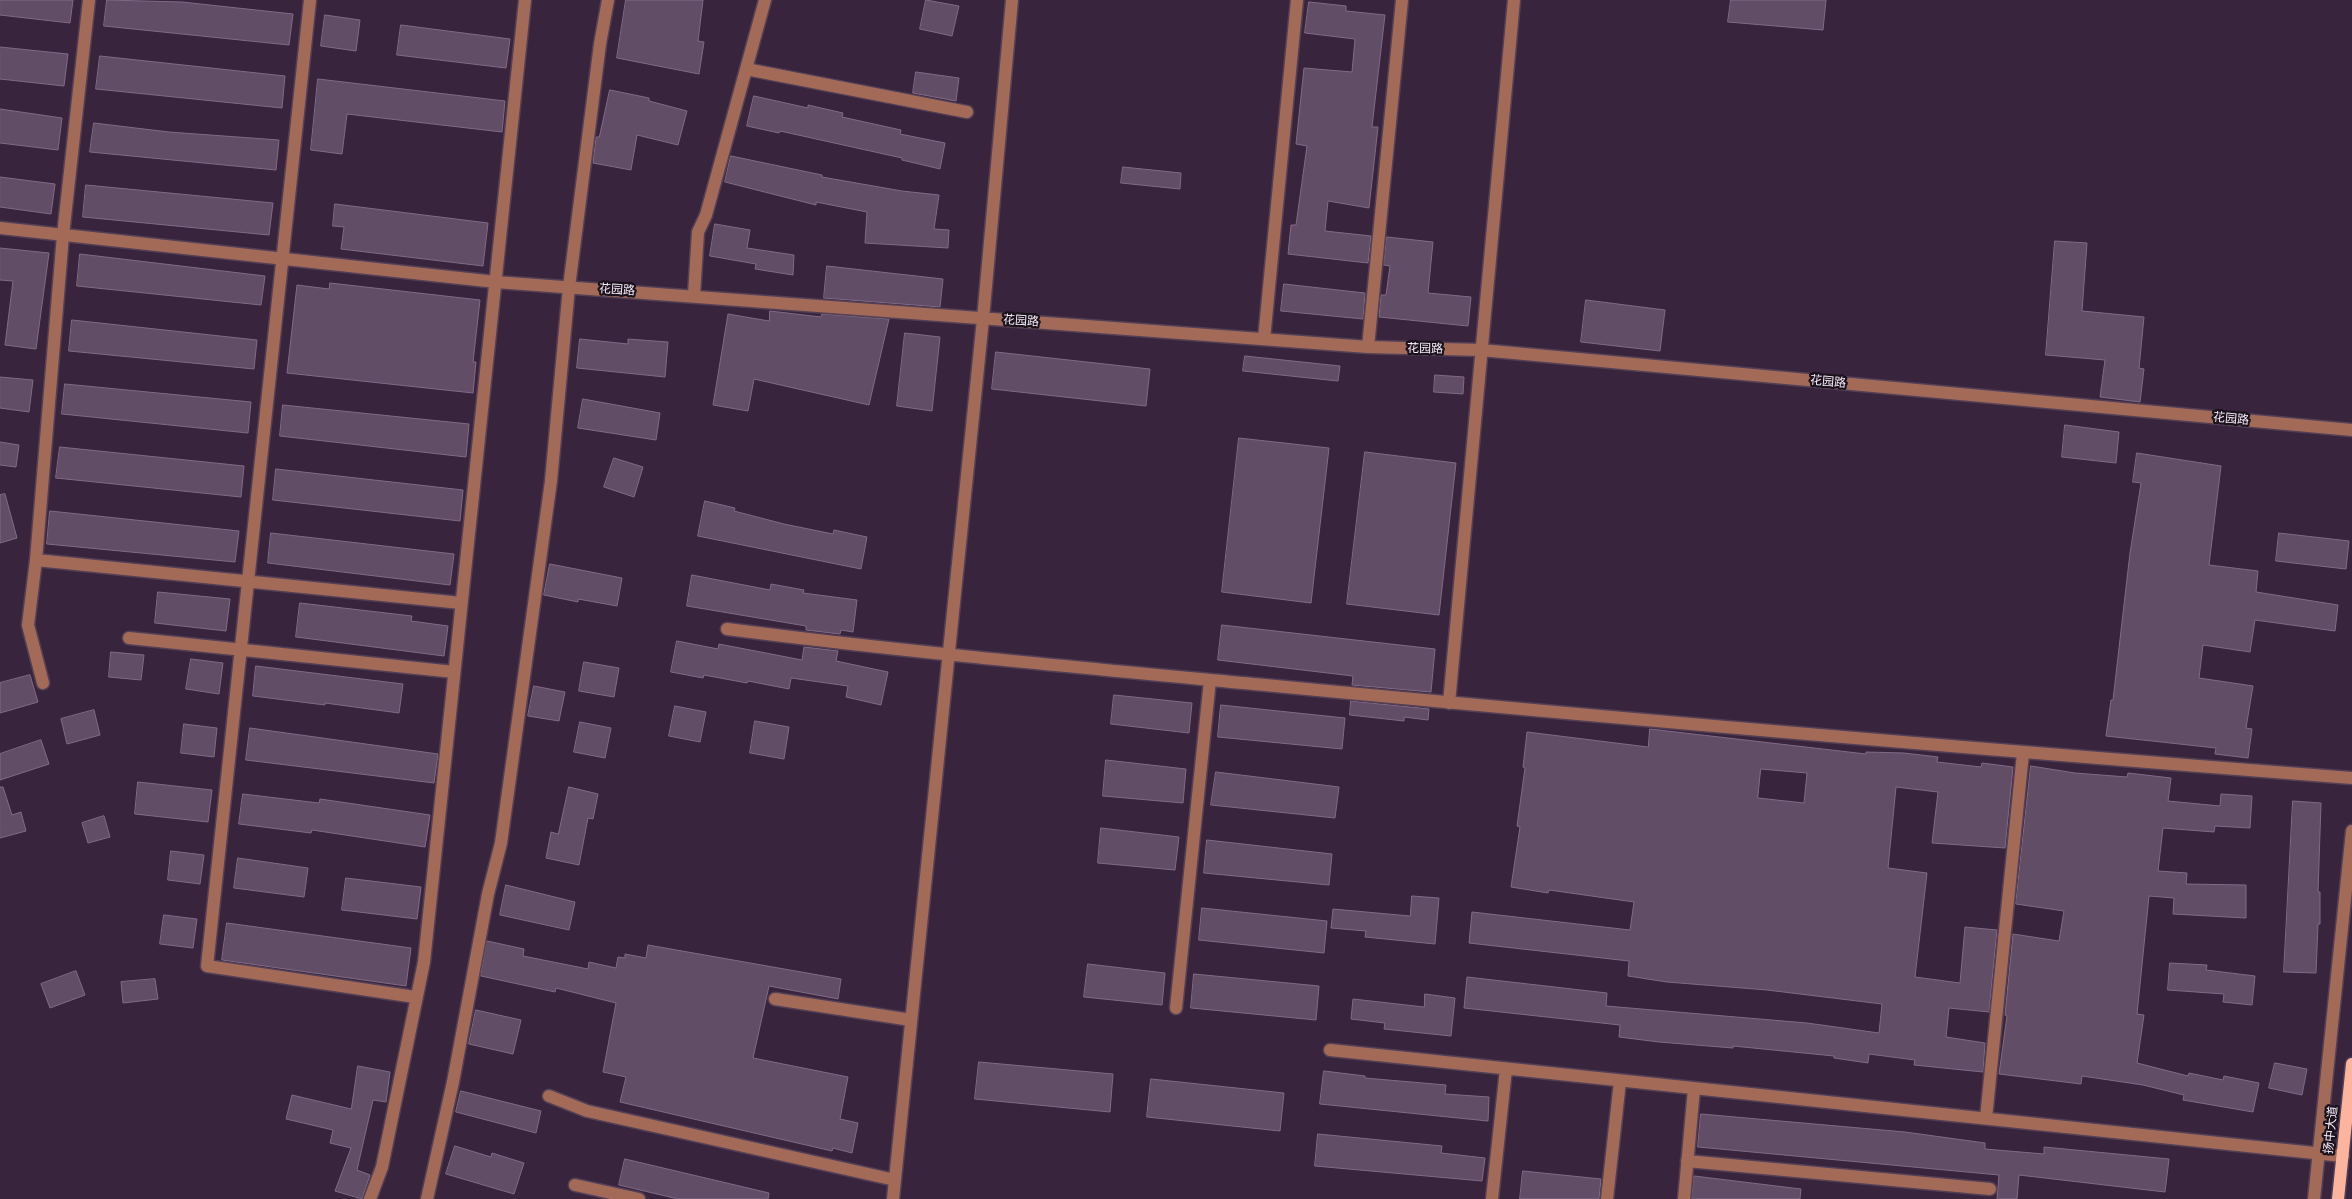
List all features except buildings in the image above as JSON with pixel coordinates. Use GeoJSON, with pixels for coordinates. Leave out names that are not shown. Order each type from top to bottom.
{"type":"FeatureCollection","features":[{"type":"Feature","properties":{"kind":"main road","name":"扬中大道"},"geometry":{"type":"LineString","coordinates":[[2338,1199],[2352,1064]]}},
{"type":"Feature","properties":{"kind":"street"},"geometry":{"type":"LineString","coordinates":[[42,683],[28,624],[36,560],[63,235],[89,0]]}},
{"type":"Feature","properties":{"kind":"street"},"geometry":{"type":"LineString","coordinates":[[310,0],[207,966],[415,997]]}},
{"type":"Feature","properties":{"kind":"street"},"geometry":{"type":"LineString","coordinates":[[370,1199],[382,1166],[415,997],[424,962],[525,0]]}},
{"type":"Feature","properties":{"kind":"street"},"geometry":{"type":"LineString","coordinates":[[427,1199],[453,1082],[486,903],[501,843],[551,481],[569,287],[600,44],[608,0]]}},
{"type":"Feature","properties":{"kind":"street"},"geometry":{"type":"LineString","coordinates":[[694,295],[698,232],[706,215],[765,0]]}},
{"type":"Feature","properties":{"kind":"street"},"geometry":{"type":"LineString","coordinates":[[893,1199],[983,319],[1012,0]]}},
{"type":"Feature","properties":{"kind":"street"},"geometry":{"type":"LineString","coordinates":[[1264,340],[1297,0]]}},
{"type":"Feature","properties":{"kind":"street"},"geometry":{"type":"LineString","coordinates":[[1368,347],[1402,0]]}},
{"type":"Feature","properties":{"kind":"street"},"geometry":{"type":"LineString","coordinates":[[1449,703],[1514,0]]}},
{"type":"Feature","properties":{"kind":"street"},"geometry":{"type":"LineString","coordinates":[[746,70],[967,112]]}},
{"type":"Feature","properties":{"kind":"street","name":"花园路"},"geometry":{"type":"LineString","coordinates":[[0,228],[496,282],[694,295],[1264,340],[1368,347],[1481,350],[2352,430]]}},
{"type":"Feature","properties":{"kind":"street"},"geometry":{"type":"LineString","coordinates":[[36,560],[461,602]]}},
{"type":"Feature","properties":{"kind":"street"},"geometry":{"type":"LineString","coordinates":[[727,629],[869,648],[1449,703],[2024,753],[2352,778]]}},
{"type":"Feature","properties":{"kind":"street"},"geometry":{"type":"LineString","coordinates":[[130,638],[454,672]]}},
{"type":"Feature","properties":{"kind":"street"},"geometry":{"type":"LineString","coordinates":[[1176,1008],[1210,680]]}},
{"type":"Feature","properties":{"kind":"street"},"geometry":{"type":"LineString","coordinates":[[1986,1118],[2024,753]]}},
{"type":"Feature","properties":{"kind":"street"},"geometry":{"type":"LineString","coordinates":[[2314,1199],[2352,831]]}},
{"type":"Feature","properties":{"kind":"street"},"geometry":{"type":"LineString","coordinates":[[776,999],[911,1020]]}},
{"type":"Feature","properties":{"kind":"street"},"geometry":{"type":"LineString","coordinates":[[1330,1050],[2343,1156]]}},
{"type":"Feature","properties":{"kind":"street"},"geometry":{"type":"LineString","coordinates":[[1492,1199],[1506,1069]]}},
{"type":"Feature","properties":{"kind":"street"},"geometry":{"type":"LineString","coordinates":[[1607,1199],[1620,1081]]}},
{"type":"Feature","properties":{"kind":"street"},"geometry":{"type":"LineString","coordinates":[[1684,1199],[1694,1089]]}},
{"type":"Feature","properties":{"kind":"street"},"geometry":{"type":"LineString","coordinates":[[549,1096],[587,1111],[895,1180]]}},
{"type":"Feature","properties":{"kind":"street"},"geometry":{"type":"LineString","coordinates":[[1687,1161],[1990,1189]]}},
{"type":"Feature","properties":{"kind":"street"},"geometry":{"type":"LineString","coordinates":[[575,1185],[639,1199]]}}]}
